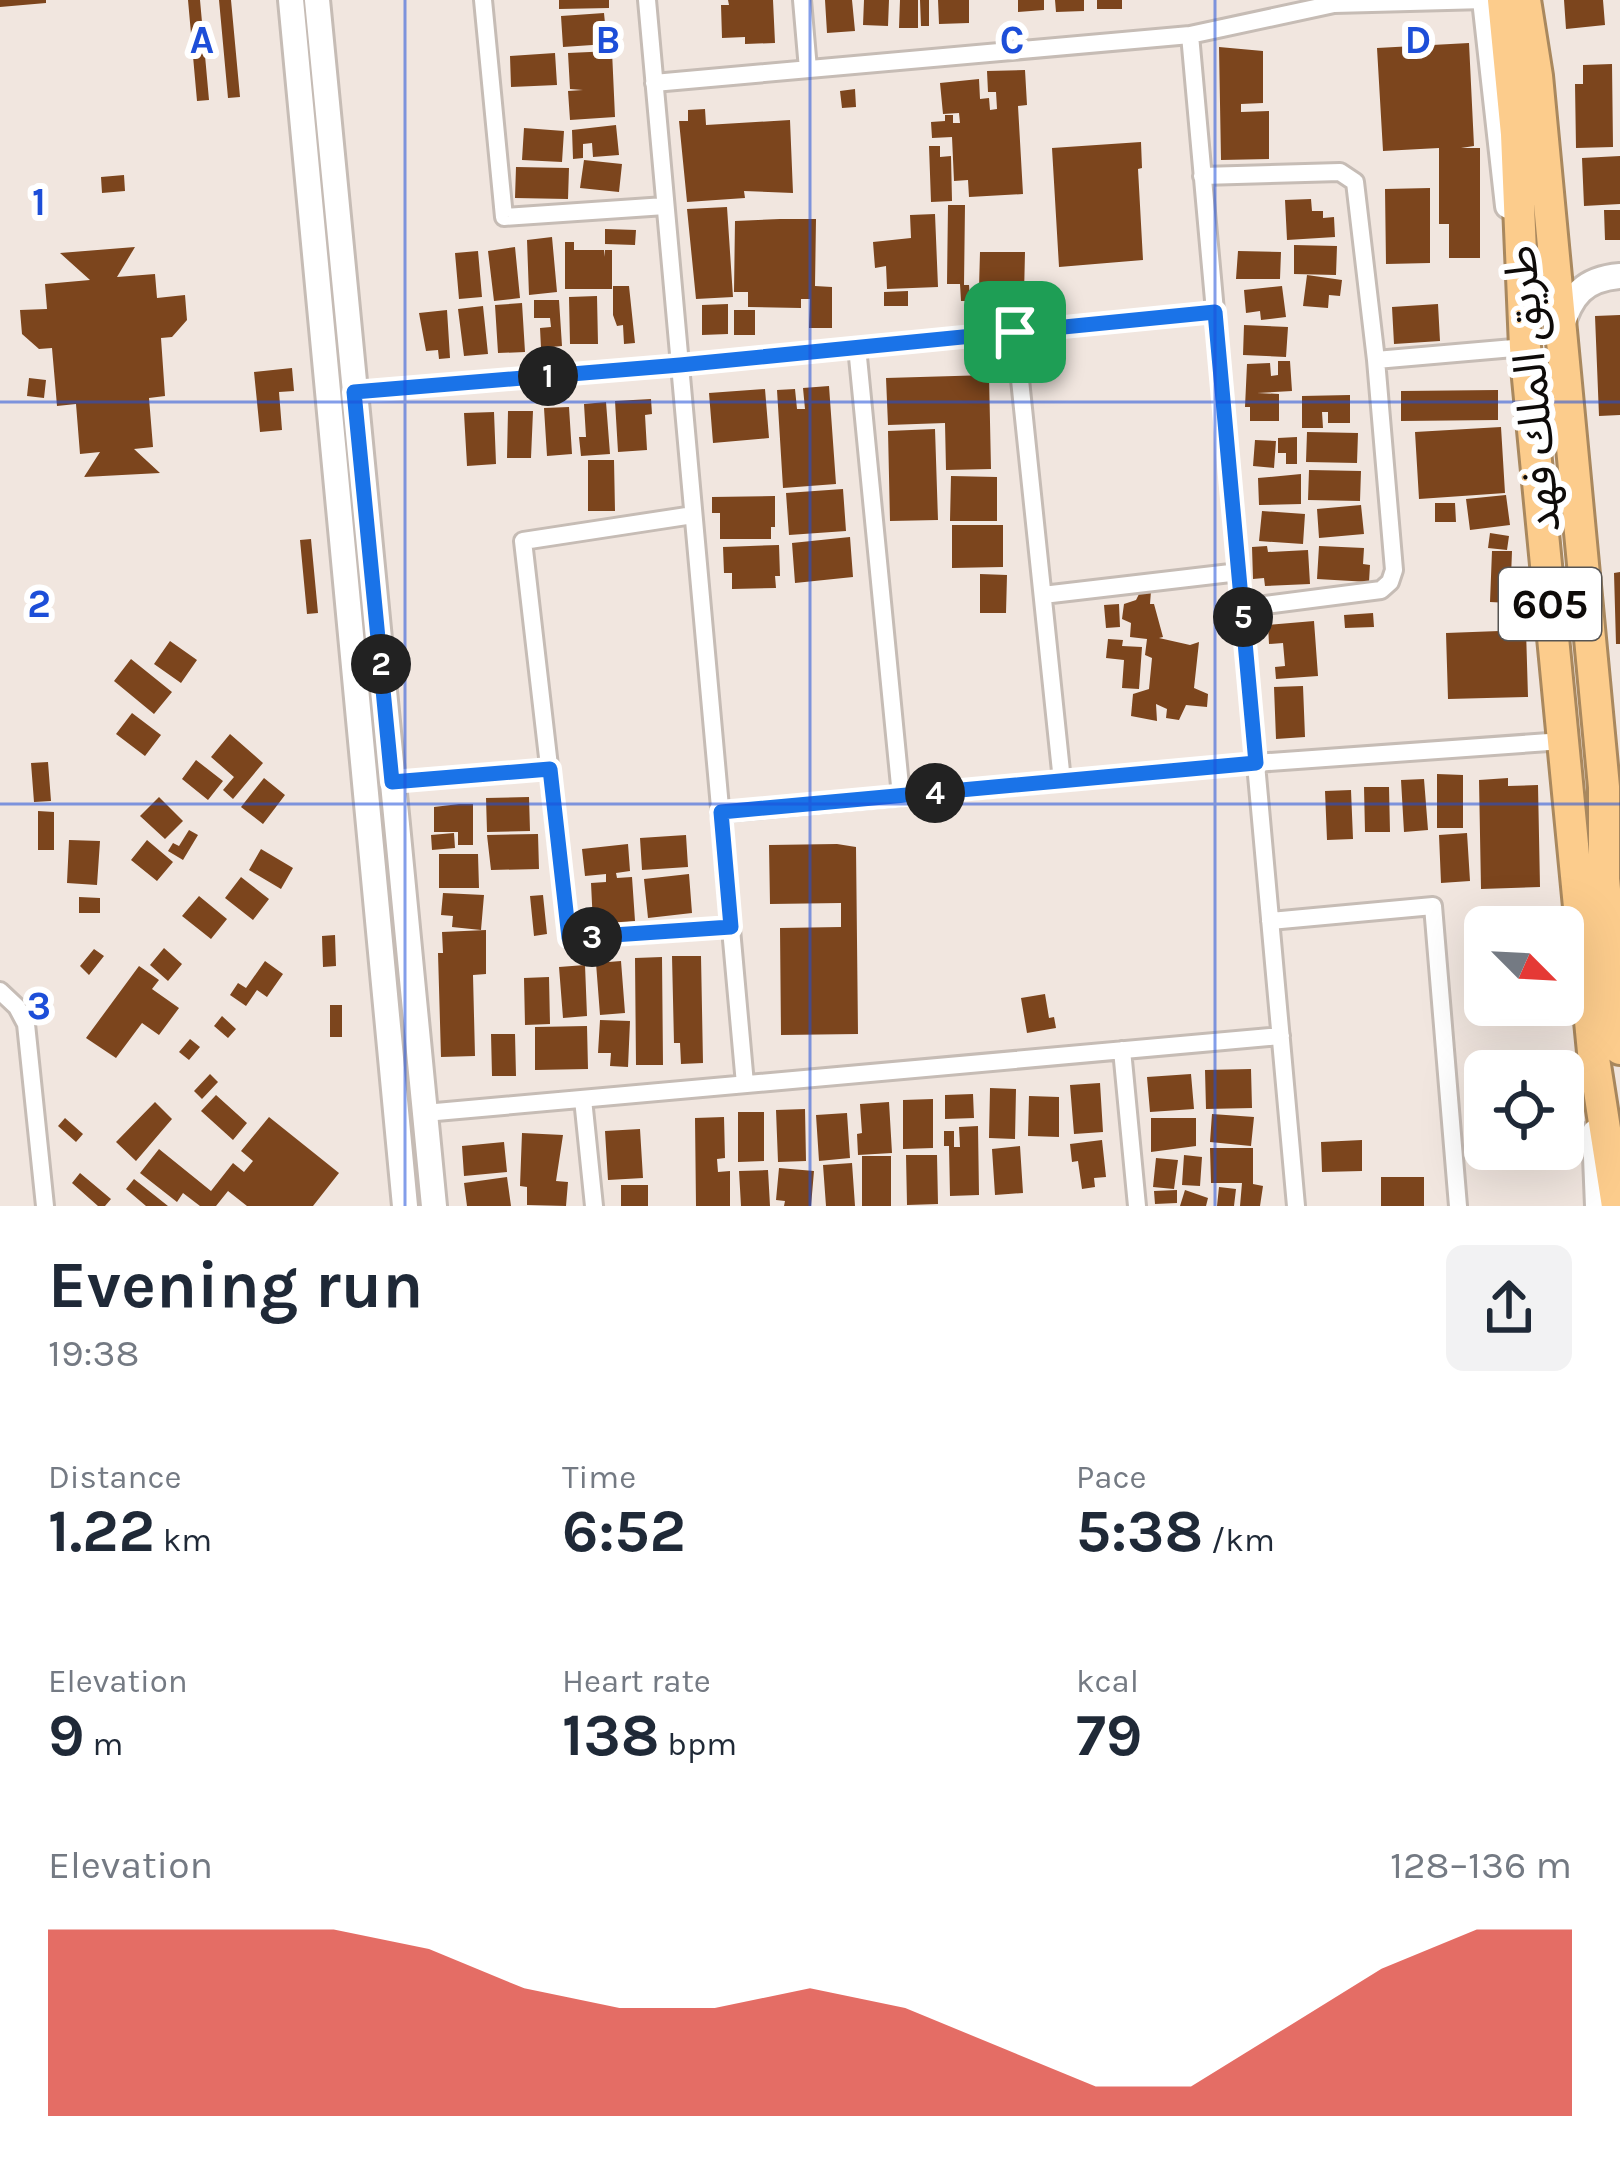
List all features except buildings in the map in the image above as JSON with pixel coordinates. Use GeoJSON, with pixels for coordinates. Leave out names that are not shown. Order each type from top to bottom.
{"type":"FeatureCollection","features":[{"type":"Feature","properties":{"kind":"highway","name":"طريق الملك فهد"},"geometry":{"type":"LineString","coordinates":[[1503,0],[1516,134],[1520,281],[1563,741],[1606,1050]]}},
{"type":"Feature","properties":{"kind":"highway","name":"طريق الملك فهد"},"geometry":{"type":"LineString","coordinates":[[1525,0],[1537,76],[1604,787],[1606,1050],[1617,1206]]}},
{"type":"Feature","properties":{"kind":"street"},"geometry":{"type":"LineString","coordinates":[[291,0],[405,1206]]}},
{"type":"Feature","properties":{"kind":"street"},"geometry":{"type":"LineString","coordinates":[[317,0],[434,1206]]}},
{"type":"Feature","properties":{"kind":"street"},"geometry":{"type":"LineString","coordinates":[[483,0],[504,217],[665,206]]}},
{"type":"Feature","properties":{"kind":"street"},"geometry":{"type":"LineString","coordinates":[[646,0],[745,1084]]}},
{"type":"Feature","properties":{"kind":"street"},"geometry":{"type":"LineString","coordinates":[[802,0],[808,69]]}},
{"type":"Feature","properties":{"kind":"street"},"geometry":{"type":"LineString","coordinates":[[654,83],[1190,35],[1334,2],[1485,0],[1499,151],[1520,281]]}},
{"type":"Feature","properties":{"kind":"street"},"geometry":{"type":"LineString","coordinates":[[1537,0],[1537,76]]}},
{"type":"Feature","properties":{"kind":"street"},"geometry":{"type":"LineString","coordinates":[[1190,35],[1296,1206]]}},
{"type":"Feature","properties":{"kind":"street"},"geometry":{"type":"LineString","coordinates":[[1202,176],[1340,172],[1355,182],[1376,360],[1394,570],[1390,582],[1381,590],[1242,608]]}},
{"type":"Feature","properties":{"kind":"street"},"geometry":{"type":"LineString","coordinates":[[1561,329],[1574,295],[1610,277]]}},
{"type":"Feature","properties":{"kind":"street"},"geometry":{"type":"LineString","coordinates":[[354,392],[1215,312]]}},
{"type":"Feature","properties":{"kind":"street"},"geometry":{"type":"LineString","coordinates":[[1015,332],[1062,781]]}},
{"type":"Feature","properties":{"kind":"street"},"geometry":{"type":"LineString","coordinates":[[857,347],[901,796]]}},
{"type":"Feature","properties":{"kind":"street"},"geometry":{"type":"LineString","coordinates":[[1376,360],[1526,347]]}},
{"type":"Feature","properties":{"kind":"street"},"geometry":{"type":"LineString","coordinates":[[693,515],[523,541],[569,938],[731,927]]}},
{"type":"Feature","properties":{"kind":"street"},"geometry":{"type":"LineString","coordinates":[[1042,595],[1239,572]]}},
{"type":"Feature","properties":{"kind":"street"},"geometry":{"type":"LineString","coordinates":[[721,812],[1256,763],[1563,741]]}},
{"type":"Feature","properties":{"kind":"street"},"geometry":{"type":"LineString","coordinates":[[392,782],[550,769]]}},
{"type":"Feature","properties":{"kind":"street"},"geometry":{"type":"LineString","coordinates":[[1604,787],[1620,873]]}},
{"type":"Feature","properties":{"kind":"street"},"geometry":{"type":"LineString","coordinates":[[1270,921],[1433,906],[1458,1206]]}},
{"type":"Feature","properties":{"kind":"street"},"geometry":{"type":"LineString","coordinates":[[0,991],[26,1024],[45,1206]]}},
{"type":"Feature","properties":{"kind":"street"},"geometry":{"type":"LineString","coordinates":[[425,1113],[1281,1036]]}},
{"type":"Feature","properties":{"kind":"street"},"geometry":{"type":"LineString","coordinates":[[1122,1050],[1137,1206]]}},
{"type":"Feature","properties":{"kind":"street"},"geometry":{"type":"LineString","coordinates":[[1598,1206],[1606,1050]]}},
{"type":"Feature","properties":{"kind":"street"},"geometry":{"type":"LineString","coordinates":[[583,1099],[594,1206]]}},
{"type":"Feature","properties":{"kind":"route"},"geometry":{"type":"LineString","coordinates":[[1215,312],[1256,763],[721,812],[731,927],[569,938],[550,769],[392,782],[354,392],[1015,332],[1215,312]]}}]}
